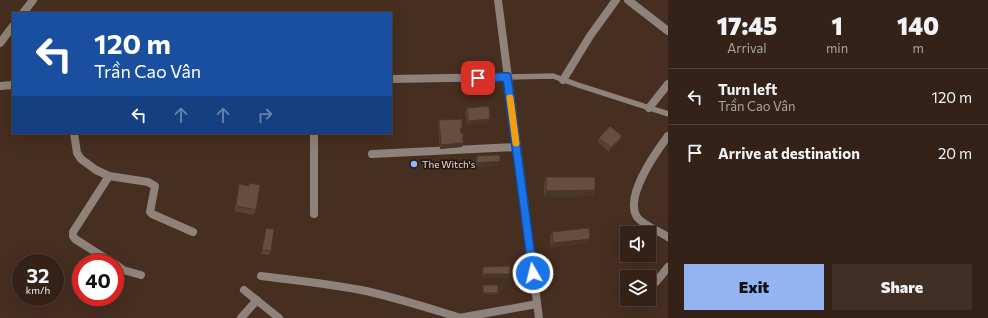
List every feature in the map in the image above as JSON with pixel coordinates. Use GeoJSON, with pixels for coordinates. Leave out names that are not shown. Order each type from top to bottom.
{"type":"FeatureCollection","features":[{"type":"Feature","properties":{"kind":"street"},"geometry":{"type":"LineString","coordinates":[[24,12],[33,0]]}},
{"type":"Feature","properties":{"kind":"street"},"geometry":{"type":"LineString","coordinates":[[498,0],[539,318]]}},
{"type":"Feature","properties":{"kind":"street"},"geometry":{"type":"LineString","coordinates":[[563,80],[590,36],[616,0]]}},
{"type":"Feature","properties":{"kind":"street"},"geometry":{"type":"LineString","coordinates":[[628,0],[668,31]]}},
{"type":"Feature","properties":{"kind":"street"},"geometry":{"type":"LineString","coordinates":[[0,43],[12,27]]}},
{"type":"Feature","properties":{"kind":"street"},"geometry":{"type":"LineString","coordinates":[[392,79],[507,77]]}},
{"type":"Feature","properties":{"kind":"street"},"geometry":{"type":"LineString","coordinates":[[649,108],[668,84]]}},
{"type":"Feature","properties":{"kind":"street"},"geometry":{"type":"LineString","coordinates":[[0,86],[12,85]]}},
{"type":"Feature","properties":{"kind":"street"},"geometry":{"type":"LineString","coordinates":[[74,134],[77,153],[81,159],[96,170],[109,176],[153,184],[155,186],[150,212],[193,232]]}},
{"type":"Feature","properties":{"kind":"street"},"geometry":{"type":"LineString","coordinates":[[314,134],[314,214]]}},
{"type":"Feature","properties":{"kind":"street"},"geometry":{"type":"LineString","coordinates":[[668,136],[657,150],[642,176],[633,205],[636,215],[640,220],[668,237]]}},
{"type":"Feature","properties":{"kind":"street"},"geometry":{"type":"LineString","coordinates":[[372,154],[516,147]]}},
{"type":"Feature","properties":{"kind":"street"},"geometry":{"type":"LineString","coordinates":[[98,254],[75,239],[73,232],[109,176]]}},
{"type":"Feature","properties":{"kind":"street"},"geometry":{"type":"LineString","coordinates":[[656,282],[668,268]]}},
{"type":"Feature","properties":{"kind":"street"},"geometry":{"type":"LineString","coordinates":[[124,270],[141,275]]}},
{"type":"Feature","properties":{"kind":"street"},"geometry":{"type":"LineString","coordinates":[[262,276],[361,290],[460,318],[537,304]]}},
{"type":"Feature","properties":{"kind":"street"},"geometry":{"type":"LineString","coordinates":[[244,290],[279,318]]}},
{"type":"Feature","properties":{"kind":"street"},"geometry":{"type":"LineString","coordinates":[[242,318],[257,300]]}},
{"type":"Feature","properties":{"kind":"lane"},"geometry":{"type":"LineString","coordinates":[[507,77],[553,76],[668,114]]}},
{"type":"Feature","properties":{"kind":"building"},"geometry":{"type":"Polygon","coordinates":[[[489,106],[490,119],[468,121],[467,108],[489,106]]]}},
{"type":"Feature","properties":{"kind":"building"},"geometry":{"type":"Polygon","coordinates":[[[462,119],[462,128],[460,129],[461,133],[463,133],[463,143],[441,145],[439,120],[462,119]]]}},
{"type":"Feature","properties":{"kind":"building"},"geometry":{"type":"Polygon","coordinates":[[[610,126],[622,136],[611,148],[599,138],[610,126]]]}},
{"type":"Feature","properties":{"kind":"building"},"geometry":{"type":"Polygon","coordinates":[[[500,155],[500,161],[477,163],[477,156],[500,155]]]}},
{"type":"Feature","properties":{"kind":"building"},"geometry":{"type":"Polygon","coordinates":[[[546,177],[595,177],[595,190],[546,191],[546,177]]]}},
{"type":"Feature","properties":{"kind":"building"},"geometry":{"type":"Polygon","coordinates":[[[249,183],[260,185],[256,210],[236,206],[239,184],[249,186],[249,183]]]}},
{"type":"Feature","properties":{"kind":"building"},"geometry":{"type":"Polygon","coordinates":[[[266,228],[274,229],[271,251],[262,250],[266,228]]]}},
{"type":"Feature","properties":{"kind":"building"},"geometry":{"type":"Polygon","coordinates":[[[589,228],[590,239],[553,243],[552,232],[589,228]]]}},
{"type":"Feature","properties":{"kind":"building"},"geometry":{"type":"Polygon","coordinates":[[[510,266],[510,274],[483,274],[483,267],[510,266]]]}},
{"type":"Feature","properties":{"kind":"building"},"geometry":{"type":"Polygon","coordinates":[[[483,285],[498,285],[498,293],[483,293],[483,285]]]}},
{"type":"Feature","properties":{"kind":"slow traffic"},"geometry":{"type":"LineString","coordinates":[[510,98],[516,143]]}},
{"type":"Feature","properties":{"kind":"place","name":"The Witch's"},"geometry":{"type":"Point","coordinates":[414,164]}},
{"type":"Feature","properties":{"kind":"route"},"geometry":{"type":"LineString","coordinates":[[478,78],[507,77],[533,273]]}}]}
